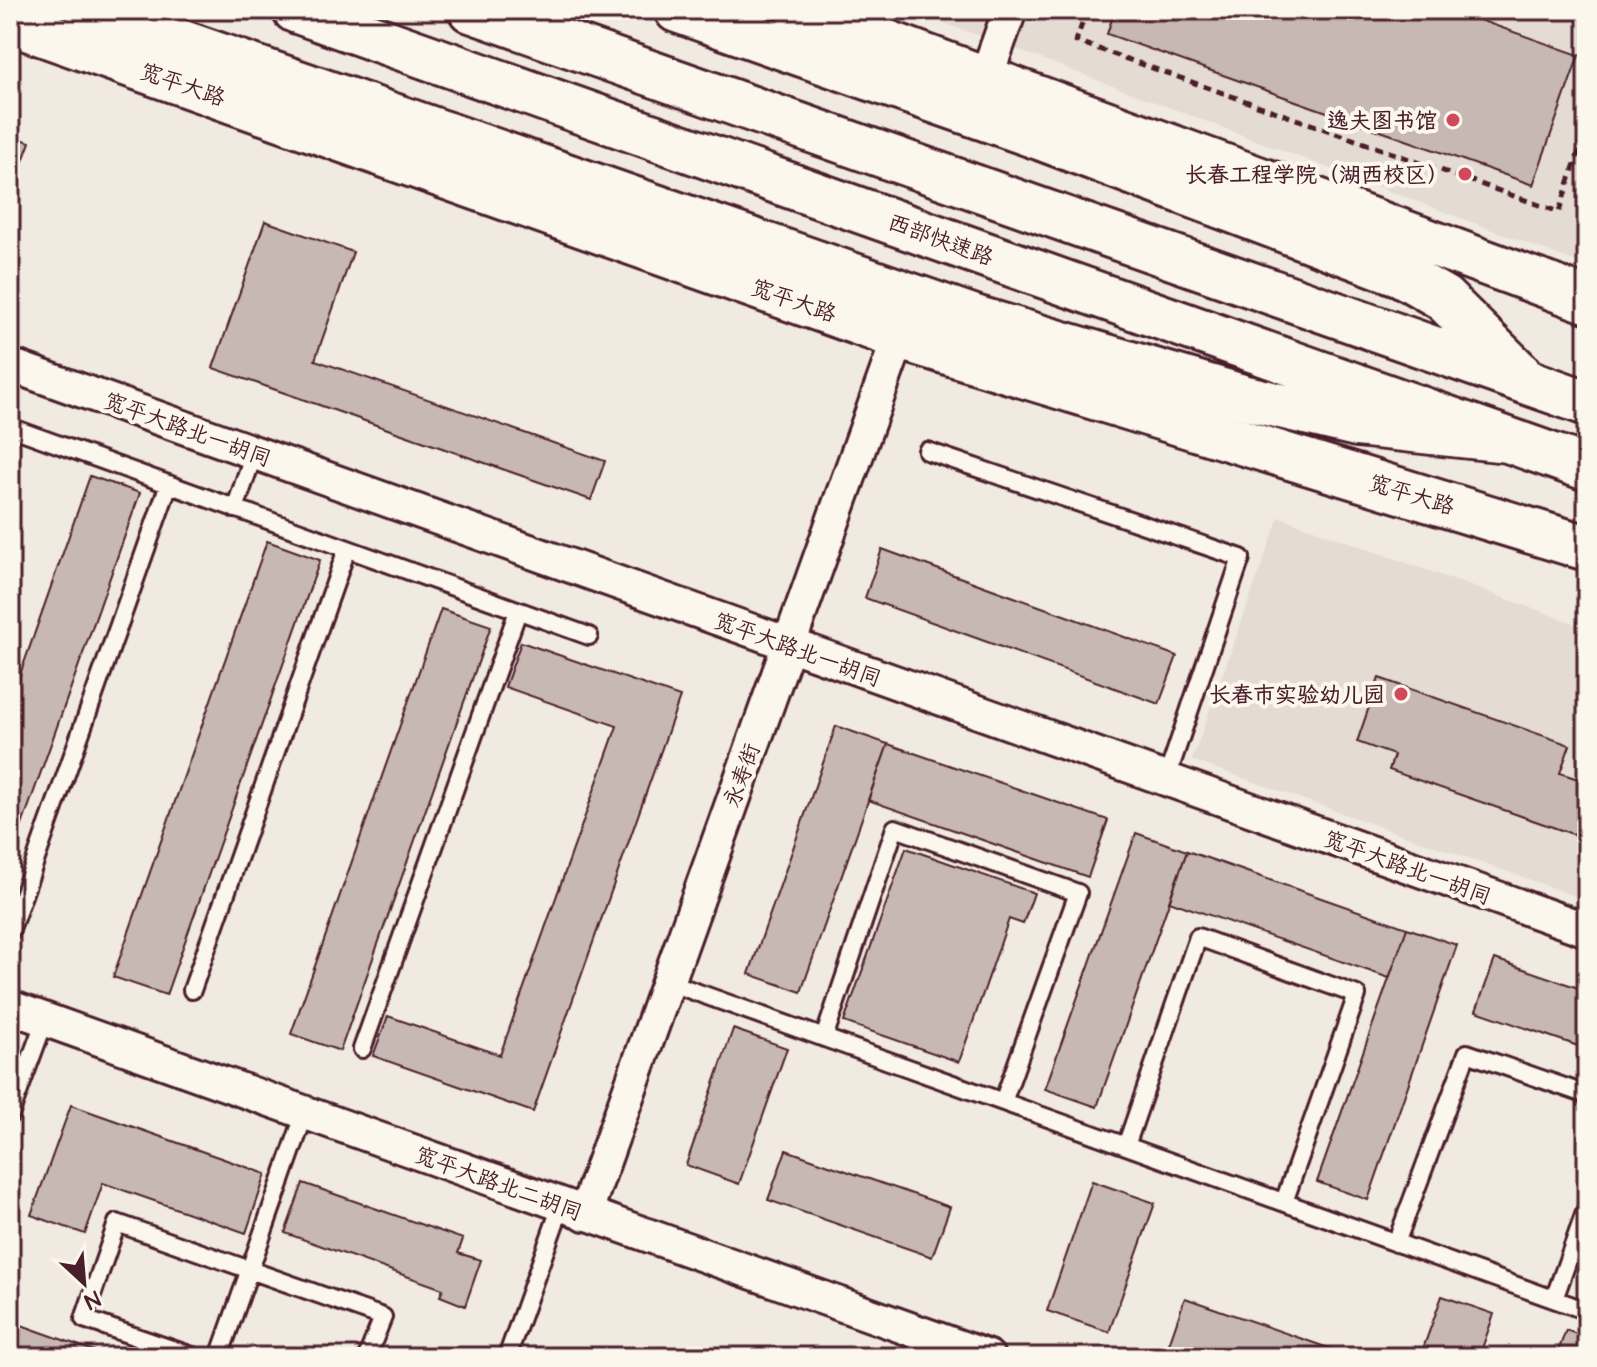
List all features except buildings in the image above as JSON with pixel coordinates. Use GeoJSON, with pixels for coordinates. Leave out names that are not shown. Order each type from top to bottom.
{"type":"FeatureCollection","features":[{"type":"Feature","properties":{"kind":"main road"},"geometry":{"type":"LineString","coordinates":[[88,10],[978,319],[1246,398],[1357,424],[1508,440]]}},
{"type":"Feature","properties":{"kind":"main road","name":"西部快速路"},"geometry":{"type":"LineString","coordinates":[[295,10],[1587,468]]}},
{"type":"Feature","properties":{"kind":"main road"},"geometry":{"type":"LineString","coordinates":[[471,10],[1587,403]]}},
{"type":"Feature","properties":{"kind":"main road"},"geometry":{"type":"LineString","coordinates":[[677,10],[1042,138],[1401,274],[1443,298],[1528,382]]}},
{"type":"Feature","properties":{"kind":"main road"},"geometry":{"type":"LineString","coordinates":[[798,10],[1587,300]]}},
{"type":"Feature","properties":{"kind":"main road","name":"宽平大路"},"geometry":{"type":"LineString","coordinates":[[10,22],[899,337],[1587,548]]}},
{"type":"Feature","properties":{"kind":"street"},"geometry":{"type":"LineString","coordinates":[[986,77],[1010,10]]}},
{"type":"Feature","properties":{"kind":"street","name":"永寿街"},"geometry":{"type":"LineString","coordinates":[[573,1210],[668,982],[899,337]]}},
{"type":"Feature","properties":{"kind":"street","name":"宽平大路北一胡同"},"geometry":{"type":"LineString","coordinates":[[10,365],[1587,930]]}},
{"type":"Feature","properties":{"kind":"street","name":"宽平大路北二胡同"},"geometry":{"type":"LineString","coordinates":[[10,1007],[988,1357]]}},
{"type":"Feature","properties":{"kind":"lane"},"geometry":{"type":"LineString","coordinates":[[10,427],[589,636]]}},
{"type":"Feature","properties":{"kind":"lane"},"geometry":{"type":"LineString","coordinates":[[927,451],[1241,558],[1166,780]]}},
{"type":"Feature","properties":{"kind":"lane"},"geometry":{"type":"LineString","coordinates":[[235,509],[254,453]]}},
{"type":"Feature","properties":{"kind":"lane"},"geometry":{"type":"LineString","coordinates":[[10,932],[169,484]]}},
{"type":"Feature","properties":{"kind":"lane"},"geometry":{"type":"LineString","coordinates":[[192,990],[347,549]]}},
{"type":"Feature","properties":{"kind":"lane"},"geometry":{"type":"LineString","coordinates":[[362,1049],[518,611]]}},
{"type":"Feature","properties":{"kind":"lane"},"geometry":{"type":"LineString","coordinates":[[824,1038],[895,828],[1078,893],[1003,1102]]}},
{"type":"Feature","properties":{"kind":"lane"},"geometry":{"type":"LineString","coordinates":[[1126,1146],[1198,937],[1357,995],[1284,1202]]}},
{"type":"Feature","properties":{"kind":"lane"},"geometry":{"type":"LineString","coordinates":[[668,982],[1587,1311]]}},
{"type":"Feature","properties":{"kind":"lane"},"geometry":{"type":"LineString","coordinates":[[10,1115],[45,1020]]}},
{"type":"Feature","properties":{"kind":"lane"},"geometry":{"type":"LineString","coordinates":[[1396,1243],[1467,1053],[1587,1095]]}},
{"type":"Feature","properties":{"kind":"lane"},"geometry":{"type":"LineString","coordinates":[[219,1357],[305,1113]]}},
{"type":"Feature","properties":{"kind":"lane"},"geometry":{"type":"LineString","coordinates":[[1554,1299],[1587,1207]]}},
{"type":"Feature","properties":{"kind":"lane"},"geometry":{"type":"LineString","coordinates":[[507,1357],[573,1210]]}},
{"type":"Feature","properties":{"kind":"lane"},"geometry":{"type":"LineString","coordinates":[[195,1357],[84,1319],[117,1223],[383,1317],[367,1357]]}},
{"type":"Feature","properties":{"kind":"path"},"geometry":{"type":"LineString","coordinates":[[1087,10],[1076,41],[1559,212],[1587,127]]}},
{"type":"Feature","properties":{"kind":"shaded area","name":"长春工程学院（湖西校区）"},"geometry":{"type":"Polygon","coordinates":[[[908,10],[1587,10],[1587,266],[1021,51],[908,10]]]}},
{"type":"Feature","properties":{"kind":"shaded area","name":"长春市实验幼儿园"},"geometry":{"type":"Polygon","coordinates":[[[1279,517],[1587,628],[1587,900],[1192,760],[1279,517]]]}},
{"type":"Feature","properties":{"kind":"place","name":"逸夫图书馆"},"geometry":{"type":"Point","coordinates":[1453,120]}},
{"type":"Feature","properties":{"kind":"place","name":"长春工程学院（湖西校区）"},"geometry":{"type":"Point","coordinates":[1465,174]}},
{"type":"Feature","properties":{"kind":"place","name":"长春市实验幼儿园"},"geometry":{"type":"Point","coordinates":[1401,694]}}]}
